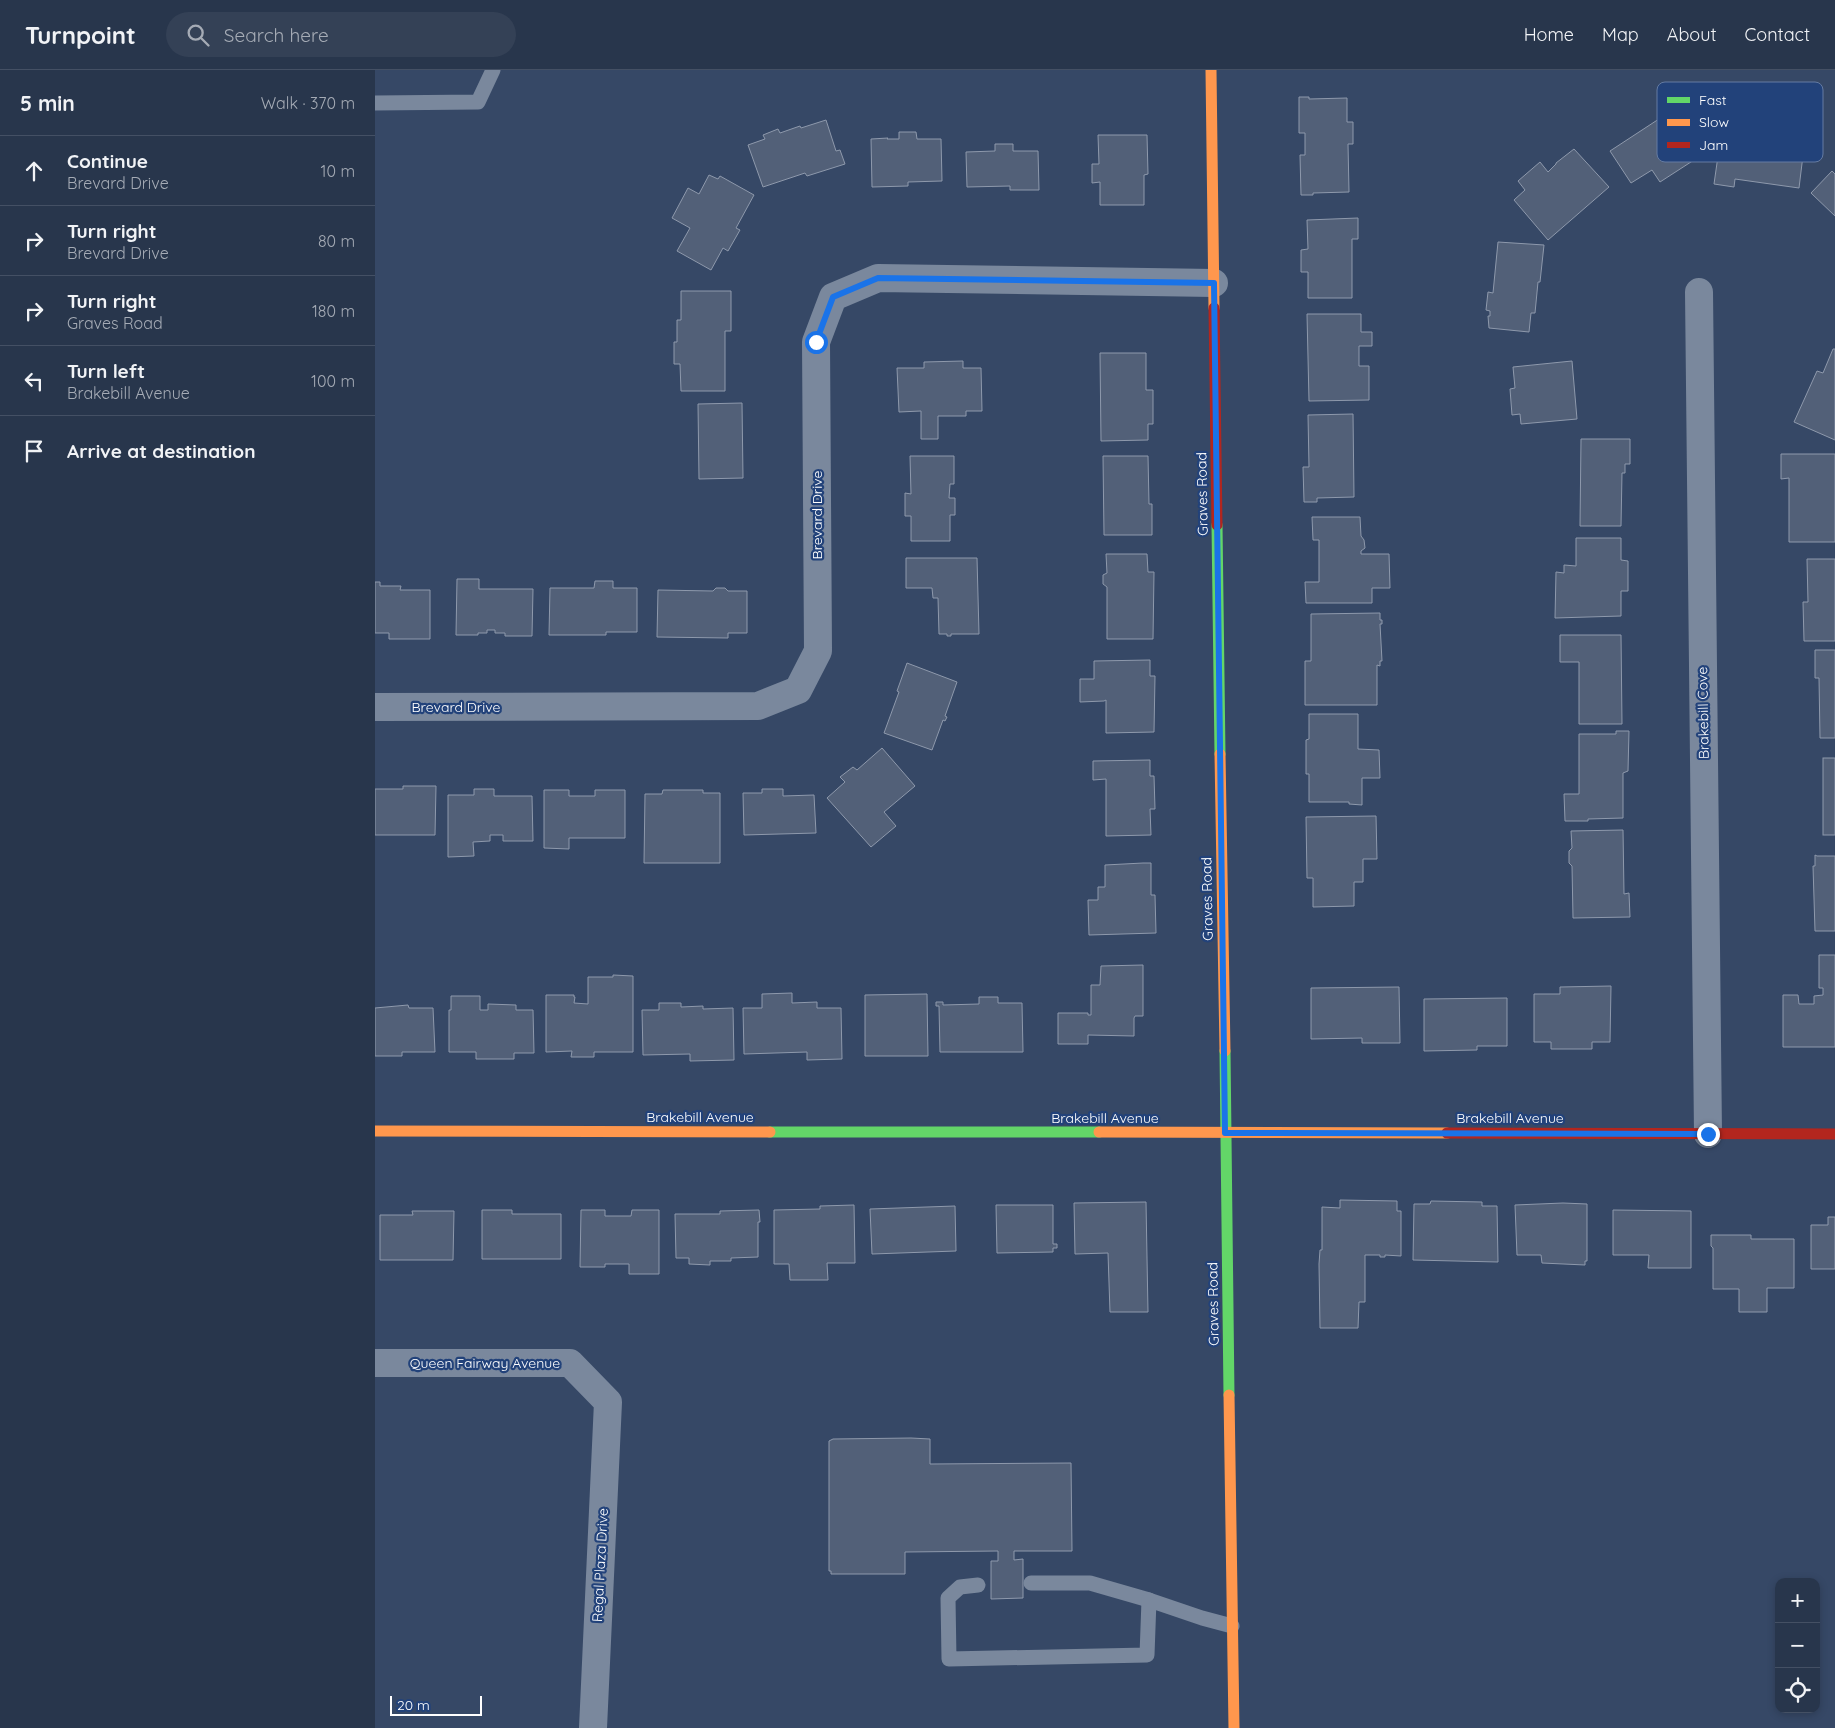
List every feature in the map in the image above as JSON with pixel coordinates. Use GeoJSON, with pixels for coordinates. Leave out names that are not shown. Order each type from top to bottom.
{"type":"FeatureCollection","features":[{"type":"Feature","properties":{"kind":"street","name":"Graves Road"},"geometry":{"type":"LineString","coordinates":[[1211,70],[1234,1728]]}},
{"type":"Feature","properties":{"kind":"street","name":"Brevard Drive"},"geometry":{"type":"LineString","coordinates":[[375,707],[758,706],[797,690],[818,651],[816,342],[833,297],[878,278],[1214,283]]}},
{"type":"Feature","properties":{"kind":"street","name":"Brakebill Cove"},"geometry":{"type":"LineString","coordinates":[[1699,292],[1708,1134]]}},
{"type":"Feature","properties":{"kind":"street","name":"Brakebill Avenue"},"geometry":{"type":"LineString","coordinates":[[375,1131],[1835,1134]]}},
{"type":"Feature","properties":{"kind":"street","name":"Queen Fairway Avenue"},"geometry":{"type":"LineString","coordinates":[[375,1363],[570,1363],[608,1402]]}},
{"type":"Feature","properties":{"kind":"street","name":"Regal Plaza Drive"},"geometry":{"type":"LineString","coordinates":[[593,1728],[608,1402]]}},
{"type":"Feature","properties":{"kind":"lane"},"geometry":{"type":"LineString","coordinates":[[375,103],[478,102],[493,70]]}},
{"type":"Feature","properties":{"kind":"lane"},"geometry":{"type":"LineString","coordinates":[[1031,1583],[1090,1583],[1232,1626]]}},
{"type":"Feature","properties":{"kind":"lane"},"geometry":{"type":"LineString","coordinates":[[978,1585],[959,1587],[948,1598],[949,1659],[1147,1656],[1149,1600]]}},
{"type":"Feature","properties":{"kind":"building"},"geometry":{"type":"Polygon","coordinates":[[[1299,97],[1309,97],[1309,99],[1347,98],[1347,122],[1353,122],[1353,144],[1348,144],[1349,192],[1301,195],[1300,155],[1305,155],[1305,133],[1299,133],[1299,97]]]}},
{"type":"Feature","properties":{"kind":"building"},"geometry":{"type":"Polygon","coordinates":[[[826,120],[836,151],[840,150],[845,164],[807,176],[805,173],[763,187],[748,145],[765,139],[763,135],[778,129],[780,133],[826,120]]]}},
{"type":"Feature","properties":{"kind":"building"},"geometry":{"type":"Polygon","coordinates":[[[1657,120],[1657,162],[1691,162],[1660,182],[1652,170],[1631,183],[1610,151],[1657,120]]]}},
{"type":"Feature","properties":{"kind":"building"},"geometry":{"type":"Polygon","coordinates":[[[899,132],[916,132],[917,139],[941,139],[942,181],[908,182],[908,186],[872,187],[871,139],[899,139],[899,132]]]}},
{"type":"Feature","properties":{"kind":"building"},"geometry":{"type":"Polygon","coordinates":[[[1098,135],[1147,135],[1148,174],[1144,175],[1144,205],[1100,205],[1100,182],[1092,183],[1092,164],[1099,164],[1098,135]]]}},
{"type":"Feature","properties":{"kind":"building"},"geometry":{"type":"Polygon","coordinates":[[[995,144],[1013,144],[1013,151],[1038,151],[1039,190],[1010,190],[1010,186],[967,187],[966,152],[995,151],[995,144]]]}},
{"type":"Feature","properties":{"kind":"building"},"geometry":{"type":"Polygon","coordinates":[[[1574,149],[1609,187],[1548,240],[1514,200],[1525,190],[1518,181],[1540,162],[1548,172],[1574,149]]]}},
{"type":"Feature","properties":{"kind":"building"},"geometry":{"type":"Polygon","coordinates":[[[1717,162],[1802,162],[1799,188],[1735,179],[1734,187],[1714,184],[1717,162]]]}},
{"type":"Feature","properties":{"kind":"building"},"geometry":{"type":"Polygon","coordinates":[[[1832,171],[1835,174],[1835,216],[1811,193],[1832,171]]]}},
{"type":"Feature","properties":{"kind":"building"},"geometry":{"type":"Polygon","coordinates":[[[709,175],[718,179],[720,176],[754,195],[736,228],[740,230],[728,251],[723,248],[711,270],[677,251],[690,228],[672,218],[688,188],[699,194],[709,175]]]}},
{"type":"Feature","properties":{"kind":"building"},"geometry":{"type":"Polygon","coordinates":[[[1358,218],[1358,239],[1352,239],[1352,298],[1308,298],[1308,272],[1301,272],[1301,250],[1308,249],[1307,220],[1358,218]]]}},
{"type":"Feature","properties":{"kind":"building"},"geometry":{"type":"Polygon","coordinates":[[[1498,242],[1544,245],[1535,313],[1531,313],[1529,332],[1489,328],[1488,316],[1490,316],[1490,311],[1486,310],[1488,292],[1493,293],[1498,242]]]}},
{"type":"Feature","properties":{"kind":"building"},"geometry":{"type":"Polygon","coordinates":[[[681,291],[731,291],[731,331],[725,331],[725,391],[681,391],[680,364],[674,364],[674,342],[677,342],[677,320],[681,320],[681,291]]]}},
{"type":"Feature","properties":{"kind":"building"},"geometry":{"type":"Polygon","coordinates":[[[1307,314],[1361,314],[1361,332],[1372,332],[1372,346],[1359,346],[1359,366],[1369,366],[1369,400],[1309,401],[1307,314]]]}},
{"type":"Feature","properties":{"kind":"building"},"geometry":{"type":"Polygon","coordinates":[[[1833,349],[1835,349],[1835,440],[1794,422],[1817,371],[1823,373],[1833,349]]]}},
{"type":"Feature","properties":{"kind":"building"},"geometry":{"type":"Polygon","coordinates":[[[1100,353],[1146,353],[1146,390],[1153,390],[1153,424],[1148,424],[1148,440],[1101,441],[1100,353]]]}},
{"type":"Feature","properties":{"kind":"building"},"geometry":{"type":"Polygon","coordinates":[[[963,361],[963,368],[981,368],[982,411],[966,411],[966,416],[938,416],[938,439],[921,439],[921,411],[899,412],[897,368],[924,368],[924,362],[963,361]]]}},
{"type":"Feature","properties":{"kind":"building"},"geometry":{"type":"Polygon","coordinates":[[[1572,361],[1577,419],[1521,424],[1520,414],[1512,415],[1510,389],[1515,388],[1513,367],[1572,361]]]}},
{"type":"Feature","properties":{"kind":"building"},"geometry":{"type":"Polygon","coordinates":[[[742,403],[743,478],[699,479],[698,404],[742,403]]]}},
{"type":"Feature","properties":{"kind":"building"},"geometry":{"type":"Polygon","coordinates":[[[1353,414],[1354,497],[1317,498],[1317,502],[1304,502],[1303,467],[1309,467],[1308,415],[1353,414]]]}},
{"type":"Feature","properties":{"kind":"building"},"geometry":{"type":"Polygon","coordinates":[[[1581,439],[1630,439],[1630,464],[1625,464],[1625,473],[1622,473],[1621,526],[1580,526],[1581,439]]]}},
{"type":"Feature","properties":{"kind":"building"},"geometry":{"type":"Polygon","coordinates":[[[1781,454],[1835,454],[1835,542],[1789,542],[1789,478],[1781,479],[1781,454]]]}},
{"type":"Feature","properties":{"kind":"building"},"geometry":{"type":"Polygon","coordinates":[[[910,456],[954,456],[954,484],[950,484],[949,498],[955,498],[955,515],[950,515],[950,541],[911,541],[911,516],[905,516],[905,493],[911,494],[910,456]]]}},
{"type":"Feature","properties":{"kind":"building"},"geometry":{"type":"Polygon","coordinates":[[[1103,456],[1148,456],[1149,504],[1152,504],[1152,535],[1104,535],[1103,456]]]}},
{"type":"Feature","properties":{"kind":"building"},"geometry":{"type":"Polygon","coordinates":[[[1312,517],[1360,517],[1361,536],[1364,540],[1365,548],[1361,551],[1361,554],[1389,554],[1390,588],[1372,588],[1372,603],[1306,603],[1305,582],[1319,582],[1319,540],[1313,540],[1312,517]]]}},
{"type":"Feature","properties":{"kind":"building"},"geometry":{"type":"Polygon","coordinates":[[[1576,538],[1621,538],[1621,560],[1628,561],[1628,591],[1621,591],[1621,616],[1555,618],[1556,572],[1564,573],[1564,565],[1576,566],[1576,538]]]}},
{"type":"Feature","properties":{"kind":"building"},"geometry":{"type":"Polygon","coordinates":[[[1106,554],[1147,554],[1148,572],[1154,572],[1153,639],[1107,639],[1107,587],[1103,584],[1103,575],[1107,573],[1106,554]]]}},
{"type":"Feature","properties":{"kind":"building"},"geometry":{"type":"Polygon","coordinates":[[[906,558],[977,558],[979,634],[951,634],[951,636],[947,636],[947,634],[939,634],[938,598],[933,598],[932,588],[906,588],[906,558]]]}},
{"type":"Feature","properties":{"kind":"building"},"geometry":{"type":"Polygon","coordinates":[[[1807,559],[1835,559],[1835,641],[1804,641],[1803,602],[1808,602],[1807,559]]]}},
{"type":"Feature","properties":{"kind":"building"},"geometry":{"type":"Polygon","coordinates":[[[457,579],[479,579],[479,589],[533,589],[532,636],[505,636],[505,633],[495,633],[495,630],[487,630],[487,633],[478,633],[478,635],[456,635],[457,579]]]}},
{"type":"Feature","properties":{"kind":"building"},"geometry":{"type":"Polygon","coordinates":[[[595,581],[613,581],[613,588],[637,588],[637,632],[606,632],[606,635],[549,635],[550,588],[594,588],[595,581]]]}},
{"type":"Feature","properties":{"kind":"building"},"geometry":{"type":"Polygon","coordinates":[[[375,582],[380,582],[380,586],[401,586],[400,590],[430,590],[430,639],[389,639],[389,633],[375,633],[375,582]]]}},
{"type":"Feature","properties":{"kind":"building"},"geometry":{"type":"Polygon","coordinates":[[[716,588],[725,588],[728,591],[747,591],[747,633],[728,633],[728,638],[657,637],[658,590],[713,591],[716,588]]]}},
{"type":"Feature","properties":{"kind":"building"},"geometry":{"type":"Polygon","coordinates":[[[1380,613],[1380,620],[1382,620],[1382,624],[1380,624],[1382,661],[1380,661],[1380,666],[1377,665],[1377,705],[1305,705],[1305,661],[1311,661],[1311,614],[1380,613]]]}},
{"type":"Feature","properties":{"kind":"building"},"geometry":{"type":"Polygon","coordinates":[[[1560,635],[1621,635],[1622,724],[1579,724],[1579,662],[1560,662],[1560,635]]]}},
{"type":"Feature","properties":{"kind":"building"},"geometry":{"type":"Polygon","coordinates":[[[1815,650],[1835,650],[1835,738],[1820,738],[1819,678],[1815,678],[1815,650]]]}},
{"type":"Feature","properties":{"kind":"building"},"geometry":{"type":"Polygon","coordinates":[[[1150,660],[1150,676],[1155,676],[1154,732],[1106,733],[1106,700],[1080,702],[1080,679],[1094,679],[1094,661],[1150,660]]]}},
{"type":"Feature","properties":{"kind":"building"},"geometry":{"type":"Polygon","coordinates":[[[907,663],[957,682],[945,716],[947,717],[945,721],[943,720],[932,750],[884,733],[907,663]]]}},
{"type":"Feature","properties":{"kind":"building"},"geometry":{"type":"Polygon","coordinates":[[[1309,714],[1358,714],[1358,749],[1379,750],[1380,778],[1362,778],[1362,805],[1349,804],[1349,802],[1309,802],[1309,774],[1306,774],[1306,740],[1309,739],[1309,714]]]}},
{"type":"Feature","properties":{"kind":"building"},"geometry":{"type":"Polygon","coordinates":[[[1616,731],[1629,731],[1628,771],[1623,773],[1623,818],[1565,821],[1564,794],[1579,794],[1579,734],[1616,734],[1616,731]]]}},
{"type":"Feature","properties":{"kind":"building"},"geometry":{"type":"Polygon","coordinates":[[[882,748],[915,786],[884,812],[896,826],[871,847],[827,798],[845,782],[840,777],[853,767],[857,770],[882,748]]]}},
{"type":"Feature","properties":{"kind":"building"},"geometry":{"type":"Polygon","coordinates":[[[1823,758],[1835,758],[1835,835],[1823,835],[1823,758]]]}},
{"type":"Feature","properties":{"kind":"building"},"geometry":{"type":"Polygon","coordinates":[[[1150,760],[1150,776],[1154,776],[1155,809],[1150,809],[1151,835],[1106,836],[1106,779],[1093,780],[1093,761],[1150,760]]]}},
{"type":"Feature","properties":{"kind":"building"},"geometry":{"type":"Polygon","coordinates":[[[403,786],[436,786],[435,835],[375,835],[375,789],[403,789],[403,786]]]}},
{"type":"Feature","properties":{"kind":"building"},"geometry":{"type":"Polygon","coordinates":[[[474,789],[494,789],[494,796],[532,796],[533,841],[503,841],[503,835],[490,835],[490,841],[473,842],[474,856],[448,857],[448,795],[474,795],[474,789]]]}},
{"type":"Feature","properties":{"kind":"building"},"geometry":{"type":"Polygon","coordinates":[[[762,789],[783,789],[783,796],[814,795],[816,833],[744,835],[743,793],[762,793],[762,789]]]}},
{"type":"Feature","properties":{"kind":"building"},"geometry":{"type":"Polygon","coordinates":[[[544,790],[569,790],[569,796],[595,796],[595,790],[625,790],[625,838],[569,838],[569,849],[544,848],[544,790]]]}},
{"type":"Feature","properties":{"kind":"building"},"geometry":{"type":"Polygon","coordinates":[[[663,790],[703,790],[703,793],[720,793],[720,863],[644,863],[645,794],[662,794],[663,790]]]}},
{"type":"Feature","properties":{"kind":"building"},"geometry":{"type":"Polygon","coordinates":[[[1376,816],[1377,859],[1363,859],[1363,882],[1354,882],[1354,906],[1313,907],[1313,878],[1307,878],[1306,817],[1376,816]]]}},
{"type":"Feature","properties":{"kind":"building"},"geometry":{"type":"Polygon","coordinates":[[[1623,830],[1624,894],[1629,893],[1630,917],[1573,918],[1572,866],[1569,863],[1569,851],[1572,848],[1571,831],[1623,830]]]}},
{"type":"Feature","properties":{"kind":"building"},"geometry":{"type":"Polygon","coordinates":[[[1815,855],[1835,856],[1835,931],[1815,931],[1813,866],[1815,866],[1815,855]]]}},
{"type":"Feature","properties":{"kind":"building"},"geometry":{"type":"Polygon","coordinates":[[[1151,863],[1151,895],[1155,895],[1156,933],[1089,935],[1088,900],[1098,900],[1098,887],[1105,887],[1105,865],[1151,863]]]}},
{"type":"Feature","properties":{"kind":"building"},"geometry":{"type":"Polygon","coordinates":[[[1819,955],[1835,955],[1835,1047],[1783,1047],[1783,995],[1798,995],[1799,1004],[1814,1004],[1814,996],[1823,995],[1823,988],[1819,988],[1819,955]]]}},
{"type":"Feature","properties":{"kind":"building"},"geometry":{"type":"Polygon","coordinates":[[[1143,965],[1143,1016],[1135,1016],[1134,1018],[1134,1036],[1088,1035],[1088,1044],[1058,1044],[1058,1013],[1088,1013],[1088,1015],[1091,1015],[1091,985],[1100,985],[1101,966],[1143,965]]]}},
{"type":"Feature","properties":{"kind":"building"},"geometry":{"type":"Polygon","coordinates":[[[613,975],[633,976],[633,1052],[594,1052],[594,1057],[571,1057],[572,1051],[546,1052],[546,995],[574,995],[574,1003],[588,1004],[588,977],[613,977],[613,975]]]}},
{"type":"Feature","properties":{"kind":"building"},"geometry":{"type":"Polygon","coordinates":[[[1611,986],[1610,1042],[1592,1042],[1592,1049],[1551,1049],[1551,1042],[1534,1042],[1534,994],[1560,994],[1560,987],[1611,986]]]}},
{"type":"Feature","properties":{"kind":"building"},"geometry":{"type":"Polygon","coordinates":[[[1399,987],[1400,1043],[1362,1043],[1362,1038],[1311,1039],[1311,988],[1399,987]]]}},
{"type":"Feature","properties":{"kind":"building"},"geometry":{"type":"Polygon","coordinates":[[[792,993],[792,1003],[817,1002],[817,1008],[841,1008],[842,1059],[807,1060],[807,1052],[744,1054],[743,1008],[762,1008],[762,994],[792,993]]]}},
{"type":"Feature","properties":{"kind":"building"},"geometry":{"type":"Polygon","coordinates":[[[927,994],[928,1056],[865,1056],[865,995],[927,994]]]}},
{"type":"Feature","properties":{"kind":"building"},"geometry":{"type":"Polygon","coordinates":[[[451,996],[480,996],[480,1010],[488,1010],[488,1004],[516,1005],[516,1010],[533,1010],[534,1053],[514,1053],[514,1059],[476,1059],[476,1052],[449,1052],[451,996]]]}},
{"type":"Feature","properties":{"kind":"building"},"geometry":{"type":"Polygon","coordinates":[[[979,997],[998,997],[998,1003],[1022,1003],[1023,1052],[940,1052],[939,1006],[936,1006],[936,1002],[943,1002],[943,1005],[979,1004],[979,997]]]}},
{"type":"Feature","properties":{"kind":"building"},"geometry":{"type":"Polygon","coordinates":[[[1507,998],[1507,1046],[1477,1046],[1477,1050],[1424,1051],[1424,999],[1507,998]]]}},
{"type":"Feature","properties":{"kind":"building"},"geometry":{"type":"Polygon","coordinates":[[[659,1003],[681,1003],[681,1007],[703,1006],[703,1009],[733,1008],[734,1060],[690,1061],[690,1054],[643,1055],[642,1010],[659,1010],[659,1003]]]}},
{"type":"Feature","properties":{"kind":"building"},"geometry":{"type":"Polygon","coordinates":[[[408,1005],[409,1008],[433,1008],[435,1052],[402,1052],[402,1056],[375,1056],[375,1008],[408,1005]]]}},
{"type":"Feature","properties":{"kind":"building"},"geometry":{"type":"Polygon","coordinates":[[[1340,1200],[1397,1201],[1397,1211],[1401,1211],[1401,1256],[1385,1255],[1385,1257],[1380,1257],[1380,1255],[1365,1255],[1365,1302],[1359,1302],[1358,1328],[1320,1328],[1319,1264],[1320,1250],[1322,1250],[1322,1207],[1340,1208],[1340,1200]]]}},
{"type":"Feature","properties":{"kind":"building"},"geometry":{"type":"Polygon","coordinates":[[[1431,1201],[1482,1202],[1482,1206],[1497,1206],[1498,1262],[1413,1260],[1414,1204],[1430,1204],[1431,1201]]]}},
{"type":"Feature","properties":{"kind":"building"},"geometry":{"type":"Polygon","coordinates":[[[1146,1202],[1148,1312],[1110,1312],[1108,1253],[1075,1254],[1074,1203],[1146,1202]]]}},
{"type":"Feature","properties":{"kind":"building"},"geometry":{"type":"Polygon","coordinates":[[[1587,1204],[1587,1261],[1585,1261],[1585,1265],[1542,1263],[1541,1255],[1517,1255],[1515,1205],[1587,1204]]]}},
{"type":"Feature","properties":{"kind":"building"},"geometry":{"type":"Polygon","coordinates":[[[854,1205],[855,1263],[827,1263],[828,1280],[790,1280],[789,1264],[774,1264],[774,1210],[820,1209],[820,1206],[854,1205]]]}},
{"type":"Feature","properties":{"kind":"building"},"geometry":{"type":"Polygon","coordinates":[[[996,1205],[1053,1205],[1053,1244],[1057,1244],[1057,1248],[1053,1248],[1053,1252],[997,1253],[996,1205]]]}},
{"type":"Feature","properties":{"kind":"building"},"geometry":{"type":"Polygon","coordinates":[[[955,1206],[956,1251],[872,1254],[870,1209],[955,1206]]]}},
{"type":"Feature","properties":{"kind":"building"},"geometry":{"type":"Polygon","coordinates":[[[482,1210],[512,1210],[512,1214],[561,1214],[561,1259],[482,1259],[482,1210]]]}},
{"type":"Feature","properties":{"kind":"building"},"geometry":{"type":"Polygon","coordinates":[[[581,1210],[605,1210],[605,1216],[631,1216],[632,1210],[659,1210],[659,1274],[629,1274],[629,1264],[605,1264],[605,1267],[580,1267],[581,1210]]]}},
{"type":"Feature","properties":{"kind":"building"},"geometry":{"type":"Polygon","coordinates":[[[759,1210],[758,1257],[731,1258],[731,1261],[710,1261],[710,1265],[689,1264],[689,1258],[676,1258],[675,1214],[720,1214],[720,1211],[759,1210]]]}},
{"type":"Feature","properties":{"kind":"building"},"geometry":{"type":"Polygon","coordinates":[[[1613,1210],[1691,1211],[1691,1268],[1648,1268],[1649,1255],[1613,1255],[1613,1210]]]}},
{"type":"Feature","properties":{"kind":"building"},"geometry":{"type":"Polygon","coordinates":[[[412,1211],[454,1211],[453,1260],[380,1260],[380,1215],[413,1215],[412,1211]]]}},
{"type":"Feature","properties":{"kind":"building"},"geometry":{"type":"Polygon","coordinates":[[[1828,1217],[1835,1217],[1835,1269],[1811,1269],[1811,1225],[1828,1225],[1828,1217]]]}},
{"type":"Feature","properties":{"kind":"building"},"geometry":{"type":"Polygon","coordinates":[[[1711,1235],[1751,1235],[1751,1239],[1794,1239],[1794,1288],[1767,1288],[1767,1312],[1739,1312],[1739,1289],[1713,1289],[1713,1248],[1711,1246],[1711,1235]]]}},
{"type":"Feature","properties":{"kind":"building"},"geometry":{"type":"Polygon","coordinates":[[[833,1439],[930,1439],[930,1464],[1071,1463],[1072,1551],[1014,1551],[1014,1560],[1023,1559],[1023,1598],[991,1599],[991,1561],[998,1561],[998,1551],[905,1552],[905,1574],[831,1574],[831,1571],[829,1571],[829,1441],[833,1439]]]}},
{"type":"Feature","properties":{"kind":"traffic: fast"},"geometry":{"type":"LineString","coordinates":[[1217,525],[1220,754]]}},
{"type":"Feature","properties":{"kind":"traffic: fast"},"geometry":{"type":"LineString","coordinates":[[1225,1051],[1229,1395]]}},
{"type":"Feature","properties":{"kind":"traffic: fast"},"geometry":{"type":"LineString","coordinates":[[770,1132],[1099,1132]]}},
{"type":"Feature","properties":{"kind":"traffic: slow"},"geometry":{"type":"LineString","coordinates":[[1211,70],[1214,308]]}},
{"type":"Feature","properties":{"kind":"traffic: slow"},"geometry":{"type":"LineString","coordinates":[[1220,754],[1225,1051]]}},
{"type":"Feature","properties":{"kind":"traffic: slow"},"geometry":{"type":"LineString","coordinates":[[375,1131],[770,1132]]}},
{"type":"Feature","properties":{"kind":"traffic: slow"},"geometry":{"type":"LineString","coordinates":[[1099,1132],[1447,1133]]}},
{"type":"Feature","properties":{"kind":"traffic: slow"},"geometry":{"type":"LineString","coordinates":[[1229,1395],[1234,1728]]}},
{"type":"Feature","properties":{"kind":"traffic: jam"},"geometry":{"type":"LineString","coordinates":[[1214,308],[1217,525]]}},
{"type":"Feature","properties":{"kind":"traffic: jam"},"geometry":{"type":"LineString","coordinates":[[1447,1133],[1835,1134]]}},
{"type":"Feature","properties":{"kind":"route"},"geometry":{"type":"LineString","coordinates":[[816,342],[833,297],[878,278],[1214,283],[1225,1133],[1708,1134]]}}]}
